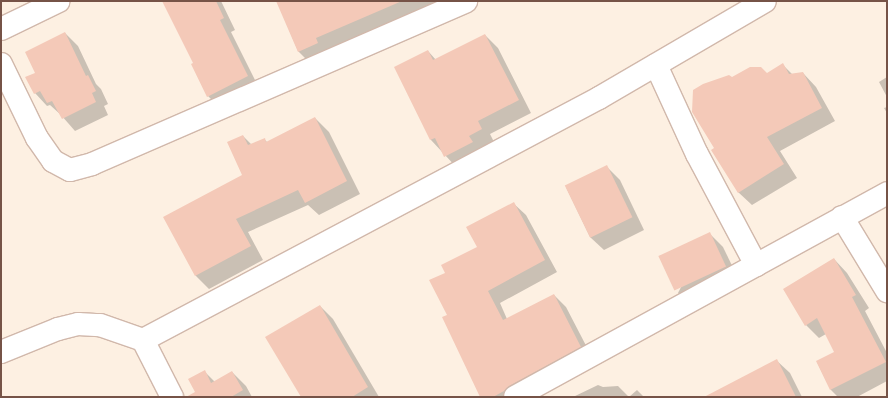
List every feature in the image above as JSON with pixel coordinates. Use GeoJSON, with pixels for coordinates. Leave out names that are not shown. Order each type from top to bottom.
{"type":"FeatureCollection","features":[{"type":"Feature","properties":{"kind":"street"},"geometry":{"type":"LineString","coordinates":[[1,29],[59,1]]}},
{"type":"Feature","properties":{"kind":"street"},"geometry":{"type":"LineString","coordinates":[[1,64],[37,138],[53,161],[70,170],[92,164],[466,1]]}},
{"type":"Feature","properties":{"kind":"street"},"geometry":{"type":"LineString","coordinates":[[143,340],[592,102],[765,1]]}},
{"type":"Feature","properties":{"kind":"street"},"geometry":{"type":"LineString","coordinates":[[656,65],[697,154],[756,265]]}},
{"type":"Feature","properties":{"kind":"street"},"geometry":{"type":"LineString","coordinates":[[516,397],[887,193]]}},
{"type":"Feature","properties":{"kind":"street"},"geometry":{"type":"LineString","coordinates":[[842,217],[887,291]]}},
{"type":"Feature","properties":{"kind":"street"},"geometry":{"type":"LineString","coordinates":[[1,352],[58,329],[78,324],[100,325],[143,340],[172,397]]}},
{"type":"Feature","properties":{"kind":"building"},"geometry":{"type":"Polygon","coordinates":[[[162,1],[216,1],[224,18],[220,20],[248,76],[207,97],[191,64],[193,63],[162,1]]]}},
{"type":"Feature","properties":{"kind":"building"},"geometry":{"type":"Polygon","coordinates":[[[276,1],[402,1],[316,38],[318,43],[298,52],[276,1]]]}},
{"type":"Feature","properties":{"kind":"building"},"geometry":{"type":"Polygon","coordinates":[[[65,32],[86,76],[88,75],[96,91],[92,93],[96,102],[62,119],[52,101],[47,103],[40,91],[34,94],[25,77],[35,73],[25,52],[65,32]]]}},
{"type":"Feature","properties":{"kind":"building"},"geometry":{"type":"Polygon","coordinates":[[[485,34],[519,100],[478,121],[482,129],[469,136],[473,142],[444,157],[435,138],[430,140],[394,67],[428,50],[433,60],[485,34]]]}},
{"type":"Feature","properties":{"kind":"building"},"geometry":{"type":"Polygon","coordinates":[[[783,63],[789,74],[803,72],[822,108],[767,137],[784,164],[738,193],[711,150],[714,148],[692,112],[693,90],[703,84],[729,75],[732,77],[750,67],[761,67],[767,73],[783,63]]]}},
{"type":"Feature","properties":{"kind":"building"},"geometry":{"type":"Polygon","coordinates":[[[315,117],[347,181],[305,203],[298,190],[236,219],[251,246],[195,276],[163,217],[242,175],[227,142],[243,135],[248,145],[265,138],[266,142],[315,117]]]}},
{"type":"Feature","properties":{"kind":"building"},"geometry":{"type":"Polygon","coordinates":[[[607,165],[632,217],[590,238],[565,186],[607,165]]]}},
{"type":"Feature","properties":{"kind":"building"},"geometry":{"type":"Polygon","coordinates":[[[514,202],[545,260],[488,291],[503,320],[554,294],[581,347],[509,386],[504,391],[493,397],[480,397],[442,317],[447,315],[429,280],[445,273],[441,265],[477,247],[466,227],[514,202]]]}},
{"type":"Feature","properties":{"kind":"building"},"geometry":{"type":"Polygon","coordinates":[[[710,232],[726,266],[674,291],[658,256],[710,232]]]}},
{"type":"Feature","properties":{"kind":"building"},"geometry":{"type":"Polygon","coordinates":[[[834,258],[856,295],[852,297],[886,362],[830,390],[816,361],[834,352],[817,318],[805,326],[783,289],[834,258]]]}},
{"type":"Feature","properties":{"kind":"building"},"geometry":{"type":"Polygon","coordinates":[[[320,305],[368,387],[352,397],[301,397],[265,337],[320,305]]]}},
{"type":"Feature","properties":{"kind":"building"},"geometry":{"type":"Polygon","coordinates":[[[777,359],[796,397],[704,397],[777,359]]]}},
{"type":"Feature","properties":{"kind":"building"},"geometry":{"type":"Polygon","coordinates":[[[205,370],[211,383],[232,371],[243,390],[231,397],[186,397],[195,392],[188,379],[205,370]]]}}]}
